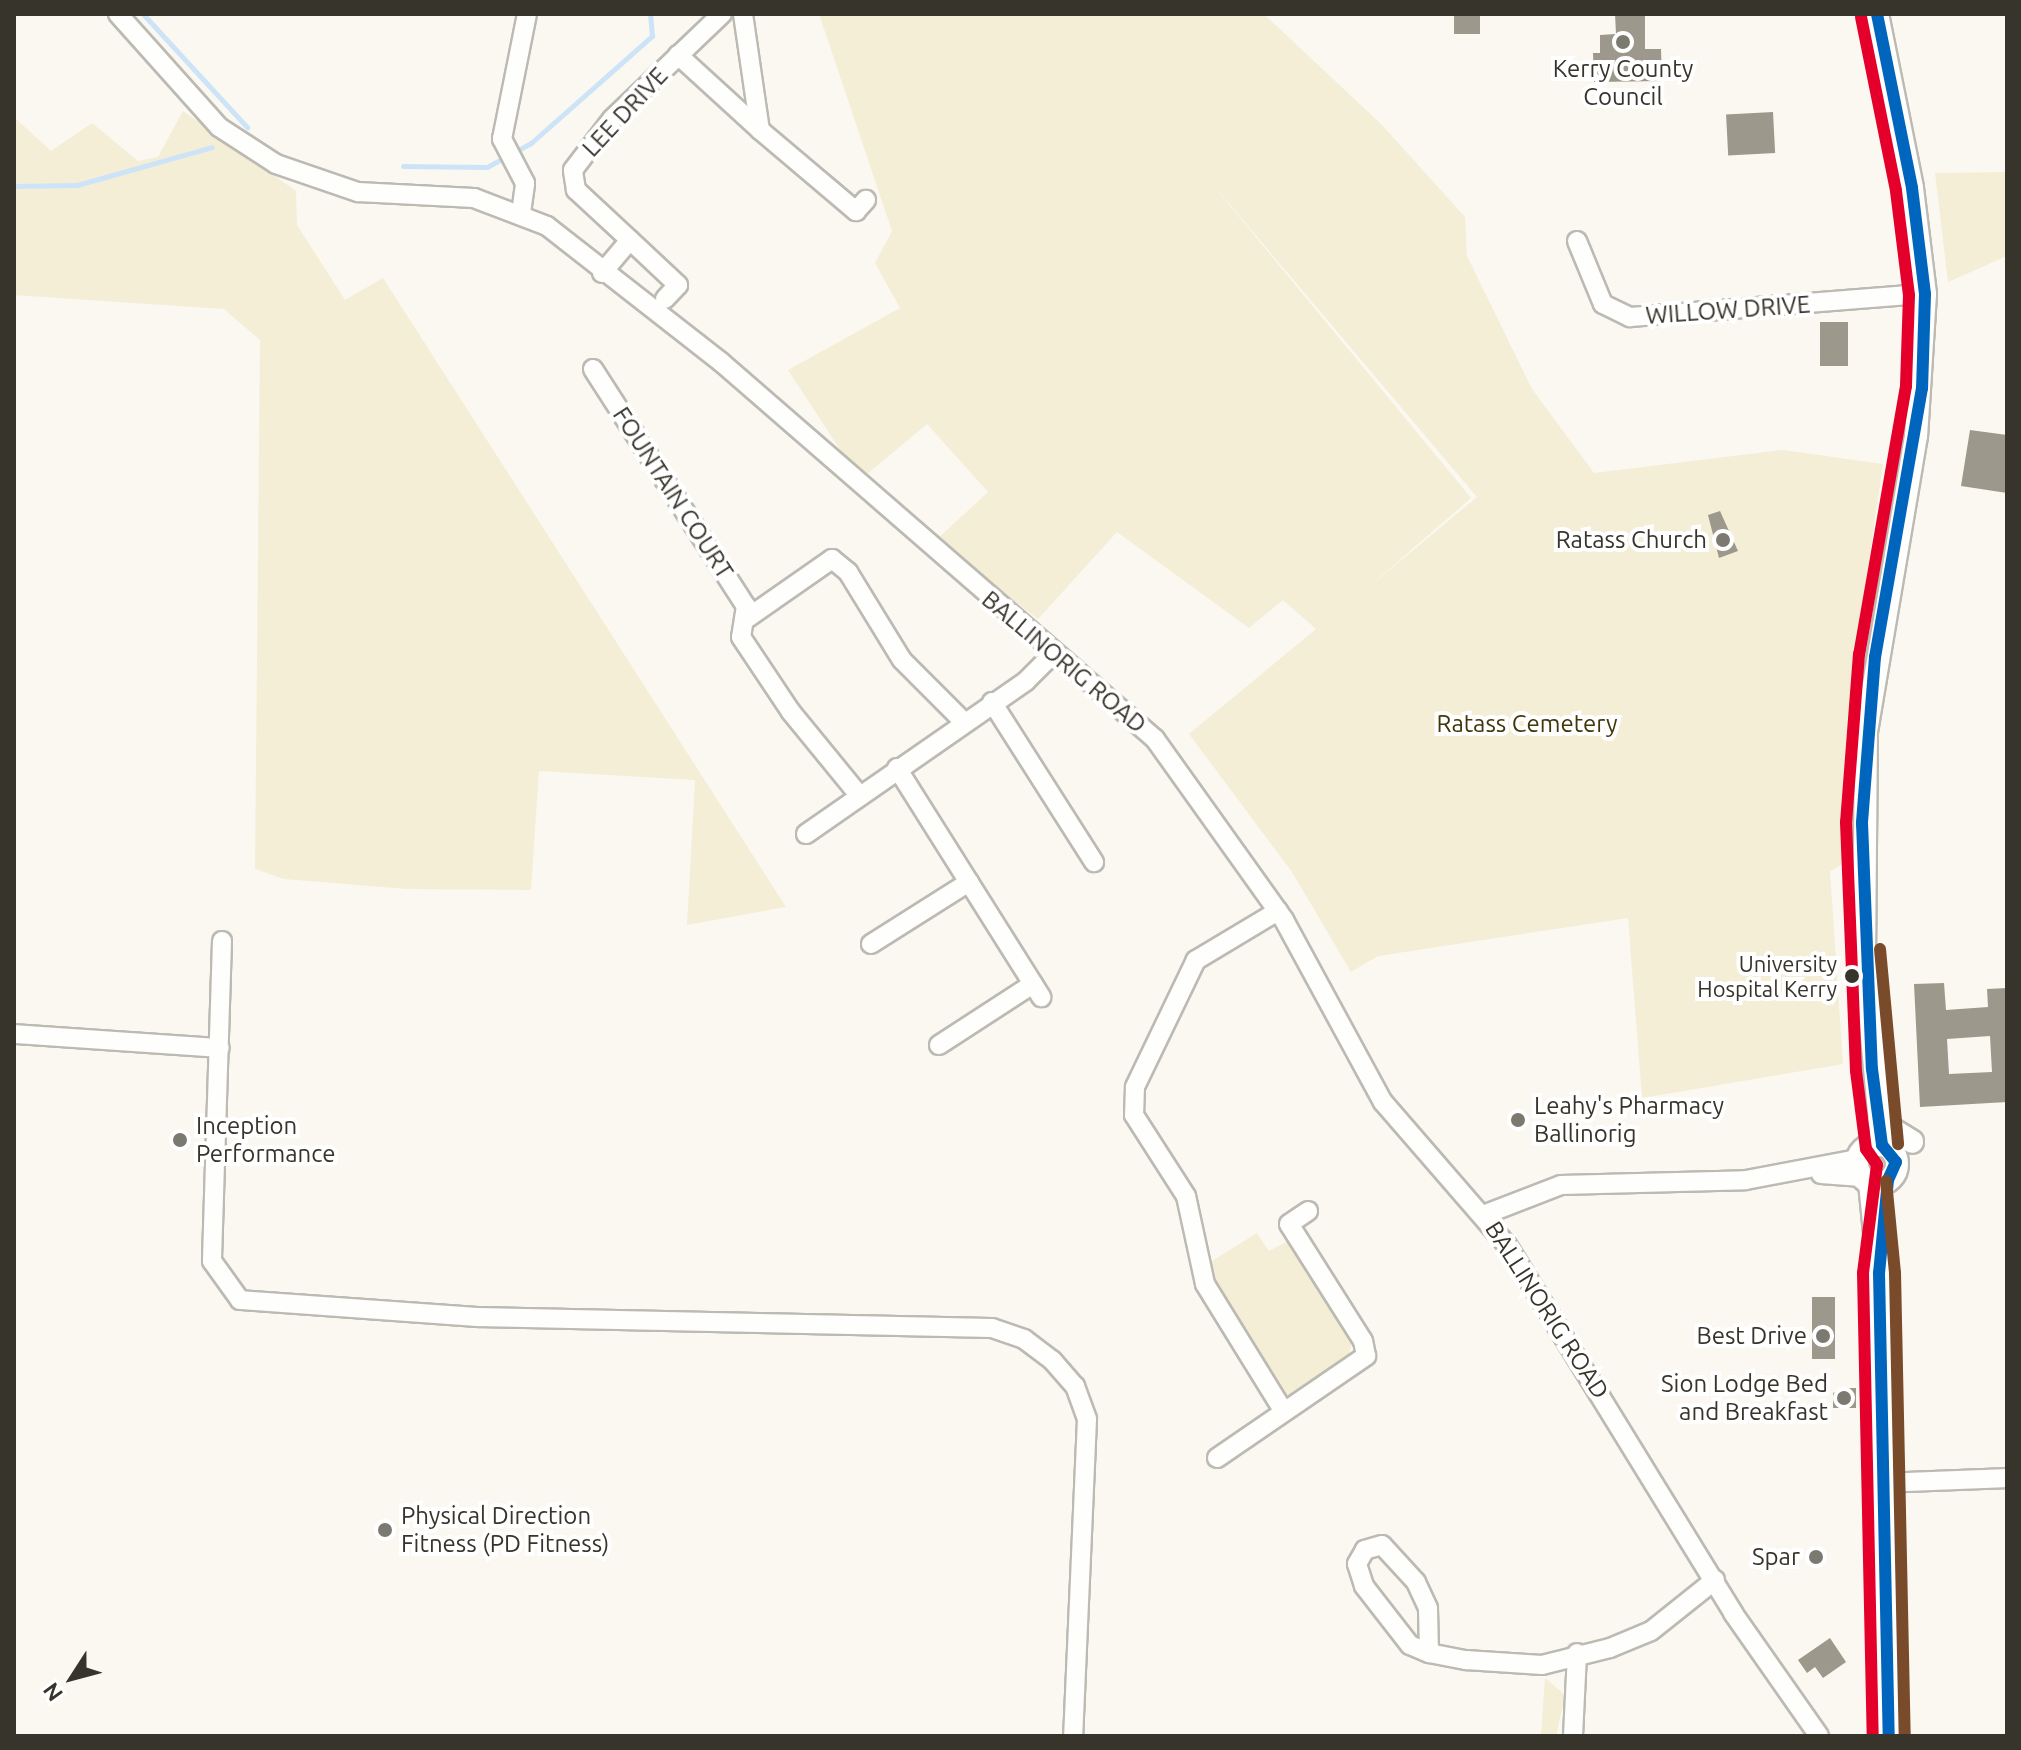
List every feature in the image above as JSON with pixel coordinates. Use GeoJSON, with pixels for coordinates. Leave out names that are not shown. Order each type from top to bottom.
{"type":"FeatureCollection","features":[{"type":"Feature","properties":{"kind":"main road"},"geometry":{"type":"LineString","coordinates":[[1877,14],[1886,25],[1925,294],[1916,436],[1866,732],[1862,862],[1872,1069],[1871,1165],[1879,1273],[1889,1736]]}},
{"type":"Feature","properties":{"kind":"main road"},"geometry":{"type":"LineString","coordinates":[[1871,1165],[1879,1121],[1872,1069]]}},
{"type":"Feature","properties":{"kind":"main road"},"geometry":{"type":"LineString","coordinates":[[1879,1121],[1912,1142]]}},
{"type":"Feature","properties":{"kind":"street","name":"BALLINORIG ROAD"},"geometry":{"type":"LineString","coordinates":[[118,14],[219,127],[276,164],[358,192],[474,198],[521,213],[547,226],[602,273],[721,362],[1054,653],[1119,702],[1165,748],[1278,911],[1383,1102],[1486,1214],[1715,1580],[1819,1736]]}},
{"type":"Feature","properties":{"kind":"street"},"geometry":{"type":"LineString","coordinates":[[521,213],[525,183],[502,139],[527,14]]}},
{"type":"Feature","properties":{"kind":"street","name":"LEE DRIVE"},"geometry":{"type":"LineString","coordinates":[[665,299],[678,285],[576,190],[573,170],[612,119],[722,14]]}},
{"type":"Feature","properties":{"kind":"street"},"geometry":{"type":"LineString","coordinates":[[743,14],[760,130]]}},
{"type":"Feature","properties":{"kind":"street","name":"LEE DRIVE"},"geometry":{"type":"LineString","coordinates":[[678,55],[856,211],[866,200]]}},
{"type":"Feature","properties":{"kind":"street"},"geometry":{"type":"LineString","coordinates":[[602,273],[630,240]]}},
{"type":"Feature","properties":{"kind":"street","name":"WILLOW DRIVE"},"geometry":{"type":"LineString","coordinates":[[1577,241],[1603,304],[1630,317],[1925,294]]}},
{"type":"Feature","properties":{"kind":"street","name":"FOUNTAIN COURT"},"geometry":{"type":"LineString","coordinates":[[593,369],[746,606],[741,637],[791,712],[859,795]]}},
{"type":"Feature","properties":{"kind":"street"},"geometry":{"type":"LineString","coordinates":[[746,619],[832,559],[848,572],[902,660],[962,720]]}},
{"type":"Feature","properties":{"kind":"street"},"geometry":{"type":"LineString","coordinates":[[806,834],[962,720],[992,702],[1054,653]]}},
{"type":"Feature","properties":{"kind":"street"},"geometry":{"type":"LineString","coordinates":[[992,702],[1094,862]]}},
{"type":"Feature","properties":{"kind":"street"},"geometry":{"type":"LineString","coordinates":[[897,768],[1037,991],[939,1045]]}},
{"type":"Feature","properties":{"kind":"street"},"geometry":{"type":"LineString","coordinates":[[871,944],[969,882]]}},
{"type":"Feature","properties":{"kind":"street"},"geometry":{"type":"LineString","coordinates":[[1278,911],[1196,960],[1135,1087],[1134,1115],[1178,1180],[1197,1228],[1200,1276],[1284,1412]]}},
{"type":"Feature","properties":{"kind":"street"},"geometry":{"type":"LineString","coordinates":[[222,941],[212,1261],[240,1300],[478,1317],[992,1328],[1024,1339],[1052,1360],[1075,1386],[1087,1419],[1073,1736]]}},
{"type":"Feature","properties":{"kind":"street"},"geometry":{"type":"LineString","coordinates":[[14,1034],[220,1048]]}},
{"type":"Feature","properties":{"kind":"street"},"geometry":{"type":"LineString","coordinates":[[1486,1214],[1561,1185],[1807,1173],[1871,1165]]}},
{"type":"Feature","properties":{"kind":"street"},"geometry":{"type":"LineString","coordinates":[[1217,1458],[1366,1356],[1363,1341],[1289,1224],[1308,1211]]}},
{"type":"Feature","properties":{"kind":"street"},"geometry":{"type":"LineString","coordinates":[[1883,1483],[2007,1478]]}},
{"type":"Feature","properties":{"kind":"street"},"geometry":{"type":"LineString","coordinates":[[1429,1653],[1428,1608],[1416,1582],[1382,1545],[1365,1550],[1357,1564],[1364,1586],[1410,1645],[1429,1653],[1542,1665],[1651,1631],[1715,1580]]}},
{"type":"Feature","properties":{"kind":"street"},"geometry":{"type":"LineString","coordinates":[[1573,1736],[1577,1653]]}},
{"type":"Feature","properties":{"kind":"green space","name":"Ratass Cemetery"},"geometry":{"type":"Polygon","coordinates":[[[819,14],[1266,16],[1382,125],[1465,217],[1467,256],[1532,389],[1594,473],[1783,450],[1883,464],[1854,661],[1841,865],[1830,871],[1843,1064],[1642,1098],[1628,918],[1378,956],[1351,972],[1292,872],[1189,734],[1316,629],[1283,600],[1249,628],[1117,532],[1038,619],[935,541],[988,492],[927,424],[860,480],[788,370],[900,308],[875,263],[892,231],[819,14]],[[1203,173],[1471,498],[1363,592],[1477,497],[1203,173]]]}},
{"type":"Feature","properties":{"kind":"green space"},"geometry":{"type":"Polygon","coordinates":[[[183,111],[296,191],[297,225],[345,300],[383,278],[786,907],[687,925],[695,780],[539,771],[531,890],[407,889],[284,879],[255,869],[260,340],[224,309],[14,295],[14,117],[51,151],[92,123],[138,161],[158,157],[183,111]]]}},
{"type":"Feature","properties":{"kind":"green space"},"geometry":{"type":"Polygon","coordinates":[[[2007,172],[2007,256],[1948,282],[1935,173],[2007,172]]]}},
{"type":"Feature","properties":{"kind":"green space"},"geometry":{"type":"Polygon","coordinates":[[[1257,1233],[1269,1251],[1288,1241],[1352,1341],[1348,1360],[1294,1396],[1282,1393],[1204,1266],[1257,1233]]]}},
{"type":"Feature","properties":{"kind":"green space"},"geometry":{"type":"Polygon","coordinates":[[[1545,1678],[1565,1695],[1556,1736],[1541,1736],[1545,1678]]]}},
{"type":"Feature","properties":{"kind":"building"},"geometry":{"type":"Polygon","coordinates":[[[1454,14],[1480,14],[1480,34],[1454,34],[1454,14]]]}},
{"type":"Feature","properties":{"kind":"building","name":"Kerry County Council"},"geometry":{"type":"Polygon","coordinates":[[[1615,14],[1645,14],[1645,49],[1661,49],[1662,81],[1594,82],[1593,53],[1600,53],[1600,35],[1616,34],[1615,14]]]}},
{"type":"Feature","properties":{"kind":"building"},"geometry":{"type":"Polygon","coordinates":[[[1773,112],[1775,153],[1728,155],[1726,114],[1773,112]]]}},
{"type":"Feature","properties":{"kind":"building"},"geometry":{"type":"Polygon","coordinates":[[[1820,322],[1848,322],[1848,366],[1820,366],[1820,322]]]}},
{"type":"Feature","properties":{"kind":"building"},"geometry":{"type":"Polygon","coordinates":[[[1970,430],[2007,435],[2007,493],[1961,486],[1970,430]]]}},
{"type":"Feature","properties":{"kind":"building","name":"Ratass Church"},"geometry":{"type":"Polygon","coordinates":[[[1720,511],[1738,551],[1719,558],[1708,515],[1720,511]]]}},
{"type":"Feature","properties":{"kind":"building"},"geometry":{"type":"Polygon","coordinates":[[[1944,983],[1946,1010],[1988,1007],[1987,989],[2007,988],[2007,1102],[1920,1107],[1914,984],[1944,983]],[[1990,1036],[1947,1039],[1949,1074],[1992,1072],[1990,1036]]]}},
{"type":"Feature","properties":{"kind":"building","name":"Best Drive"},"geometry":{"type":"Polygon","coordinates":[[[1812,1297],[1835,1297],[1835,1359],[1812,1359],[1812,1297]]]}},
{"type":"Feature","properties":{"kind":"building","name":"Sion Lodge Bed and Breakfast"},"geometry":{"type":"Polygon","coordinates":[[[1842,1388],[1856,1388],[1856,1408],[1833,1408],[1833,1393],[1842,1388]]]}},
{"type":"Feature","properties":{"kind":"building"},"geometry":{"type":"Polygon","coordinates":[[[1830,1638],[1846,1662],[1823,1678],[1815,1667],[1807,1673],[1798,1660],[1830,1638]]]}},
{"type":"Feature","properties":{"kind":"waterway"},"geometry":{"type":"LineString","coordinates":[[143,14],[247,127]]}},
{"type":"Feature","properties":{"kind":"waterway"},"geometry":{"type":"LineString","coordinates":[[403,166],[487,167],[531,143],[652,36],[650,14]]}},
{"type":"Feature","properties":{"kind":"waterway"},"geometry":{"type":"LineString","coordinates":[[14,186],[77,185],[212,147]]}},
{"type":"Feature","properties":{"kind":"transit line"},"geometry":{"type":"LineString","coordinates":[[1877,14],[1912,188],[1925,294],[1922,388],[1875,657],[1862,823],[1872,1069],[1882,1145],[1896,1162],[1888,1180],[1879,1273],[1889,1736]]}},
{"type":"Feature","properties":{"kind":"transit line"},"geometry":{"type":"LineString","coordinates":[[1861,17],[1896,191],[1909,295],[1906,386],[1859,654],[1846,822],[1856,1071],[1866,1149],[1877,1165],[1863,1273],[1873,1736]]}},
{"type":"Feature","properties":{"kind":"transit line"},"geometry":{"type":"LineString","coordinates":[[1880,949],[1898,1144]]}},
{"type":"Feature","properties":{"kind":"transit line"},"geometry":{"type":"LineString","coordinates":[[1886,1181],[1895,1273],[1905,1736]]}},
{"type":"Feature","properties":{"kind":"place","name":"Kerry County Council"},"geometry":{"type":"Point","coordinates":[1623,42]}},
{"type":"Feature","properties":{"kind":"place","name":"Ratass Church"},"geometry":{"type":"Point","coordinates":[1723,540]}},
{"type":"Feature","properties":{"kind":"place","name":"University Hospital Kerry"},"geometry":{"type":"Point","coordinates":[1852,976]}},
{"type":"Feature","properties":{"kind":"place","name":"Leahy's Pharmacy Ballinorig"},"geometry":{"type":"Point","coordinates":[1518,1120]}},
{"type":"Feature","properties":{"kind":"place","name":"Inception Performance"},"geometry":{"type":"Point","coordinates":[180,1140]}},
{"type":"Feature","properties":{"kind":"place","name":"Best Drive"},"geometry":{"type":"Point","coordinates":[1823,1336]}},
{"type":"Feature","properties":{"kind":"place","name":"Sion Lodge Bed and Breakfast"},"geometry":{"type":"Point","coordinates":[1844,1398]}},
{"type":"Feature","properties":{"kind":"place","name":"Physical Direction Fitness (PD Fitness)"},"geometry":{"type":"Point","coordinates":[385,1530]}},
{"type":"Feature","properties":{"kind":"place","name":"Spar"},"geometry":{"type":"Point","coordinates":[1816,1557]}}]}
